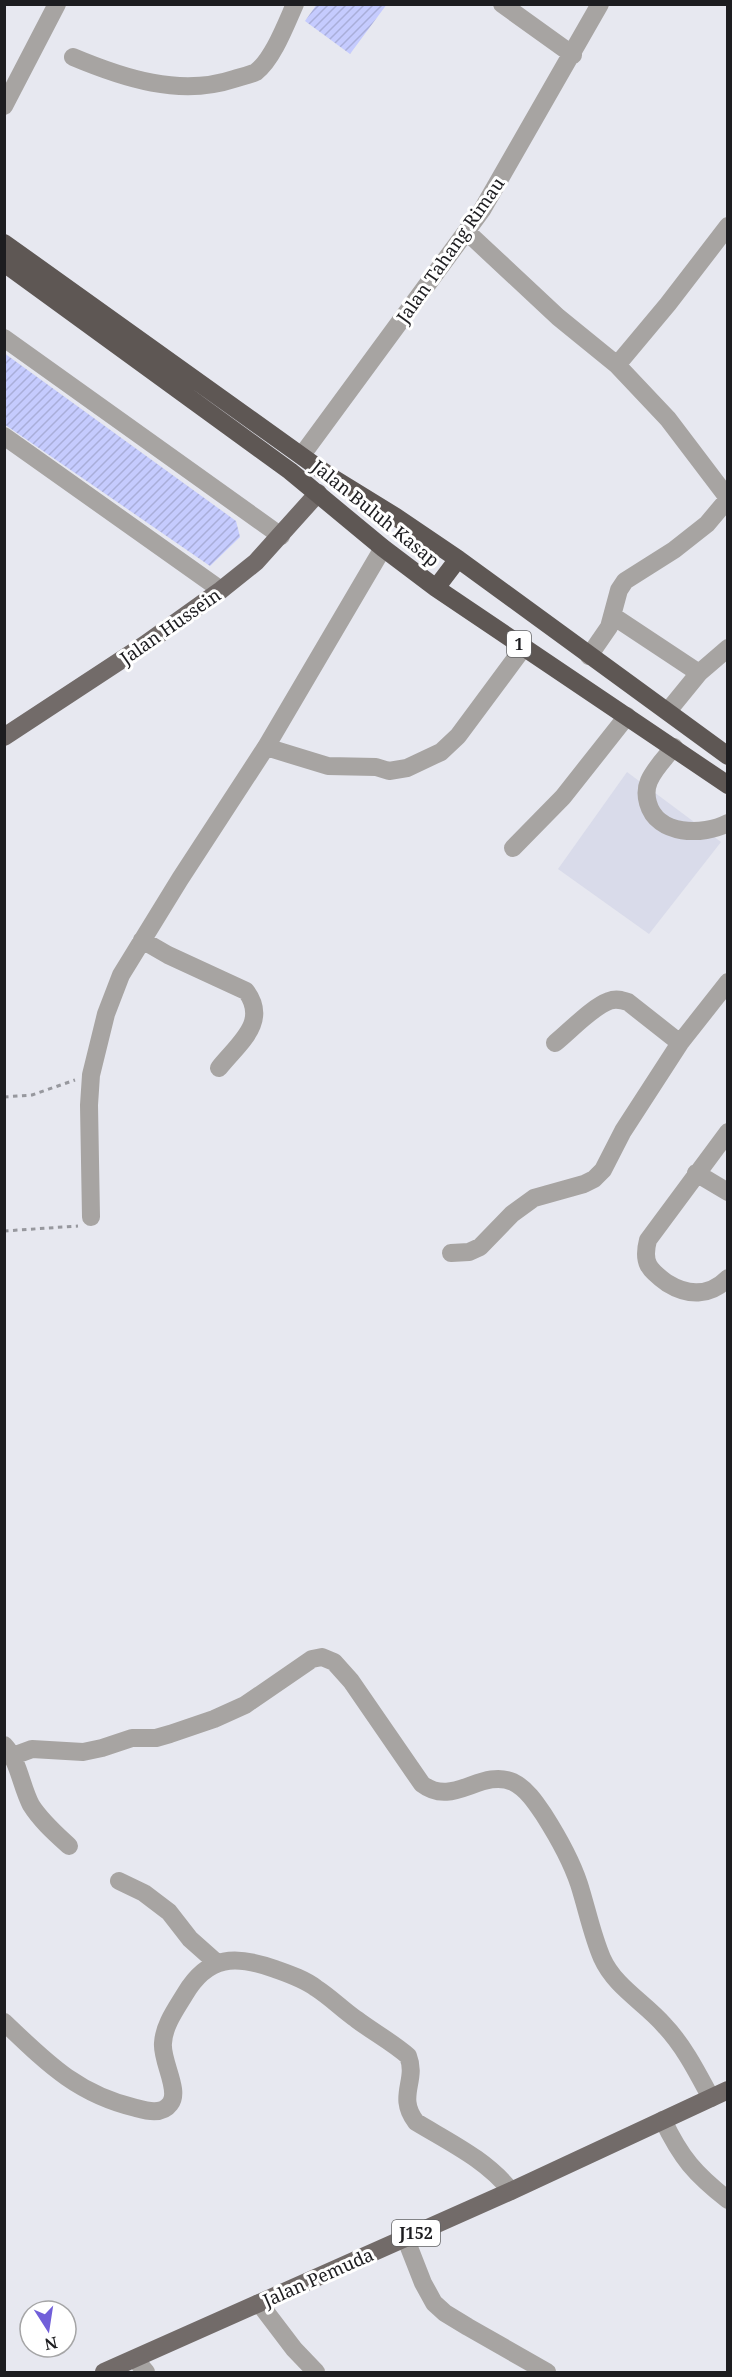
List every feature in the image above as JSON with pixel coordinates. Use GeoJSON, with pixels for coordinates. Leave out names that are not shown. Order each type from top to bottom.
{"type":"FeatureCollection","features":[{"type":"Feature","properties":{"kind":"highway","name":"Jalan Buluh Kasap"},"geometry":{"type":"LineString","coordinates":[[4,243],[331,477],[458,559],[728,756]]}},
{"type":"Feature","properties":{"kind":"highway","name":"Jalan Buluh Kasap"},"geometry":{"type":"LineString","coordinates":[[4,263],[318,493],[383,548],[436,588],[728,785]]}},
{"type":"Feature","properties":{"kind":"highway"},"geometry":{"type":"LineString","coordinates":[[436,588],[458,559]]}},
{"type":"Feature","properties":{"kind":"main road","name":"Jalan Hussein"},"geometry":{"type":"LineString","coordinates":[[4,737],[153,639],[221,590],[256,561],[281,536],[318,493]]}},
{"type":"Feature","properties":{"kind":"main road","name":"Jalan Pemuda"},"geometry":{"type":"LineString","coordinates":[[104,2373],[140,2366],[259,2303],[511,2191],[728,2090]]}},
{"type":"Feature","properties":{"kind":"street"},"geometry":{"type":"LineString","coordinates":[[4,106],[57,4]]}},
{"type":"Feature","properties":{"kind":"street"},"geometry":{"type":"LineString","coordinates":[[73,57],[110,73],[155,84],[186,86],[223,83],[255,72],[270,54],[295,4]]}},
{"type":"Feature","properties":{"kind":"street"},"geometry":{"type":"LineString","coordinates":[[502,4],[573,55]]}},
{"type":"Feature","properties":{"kind":"street","name":"Jalan Tahang Rimau"},"geometry":{"type":"LineString","coordinates":[[302,455],[467,232],[498,184],[600,4]]}},
{"type":"Feature","properties":{"kind":"street"},"geometry":{"type":"LineString","coordinates":[[467,232],[558,317],[617,365],[668,419],[728,499],[707,524],[682,544],[625,581],[619,590],[613,616],[601,641],[590,656]]}},
{"type":"Feature","properties":{"kind":"street"},"geometry":{"type":"LineString","coordinates":[[617,365],[725,233]]}},
{"type":"Feature","properties":{"kind":"street"},"geometry":{"type":"LineString","coordinates":[[4,338],[281,536]]}},
{"type":"Feature","properties":{"kind":"street"},"geometry":{"type":"LineString","coordinates":[[4,436],[221,590]]}},
{"type":"Feature","properties":{"kind":"street"},"geometry":{"type":"LineString","coordinates":[[91,1217],[89,1105],[91,1075],[106,1014],[121,975],[266,747],[383,548]]}},
{"type":"Feature","properties":{"kind":"street"},"geometry":{"type":"LineString","coordinates":[[613,616],[699,673]]}},
{"type":"Feature","properties":{"kind":"street"},"geometry":{"type":"LineString","coordinates":[[266,747],[328,766],[376,767],[389,771],[407,768],[441,752],[458,736],[524,647]]}},
{"type":"Feature","properties":{"kind":"street"},"geometry":{"type":"LineString","coordinates":[[668,711],[699,673],[728,648]]}},
{"type":"Feature","properties":{"kind":"street"},"geometry":{"type":"LineString","coordinates":[[513,848],[563,797],[627,716]]}},
{"type":"Feature","properties":{"kind":"street"},"geometry":{"type":"LineString","coordinates":[[674,747],[649,781],[646,796],[650,810],[662,824],[678,830],[700,831],[728,823]]}},
{"type":"Feature","properties":{"kind":"street"},"geometry":{"type":"LineString","coordinates":[[142,940],[168,955],[246,991],[254,1002],[256,1014],[253,1025],[219,1068]]}},
{"type":"Feature","properties":{"kind":"street"},"geometry":{"type":"LineString","coordinates":[[451,1253],[470,1252],[480,1247],[512,1214],[534,1198],[594,1179],[603,1170],[623,1131],[680,1043],[728,982]]}},
{"type":"Feature","properties":{"kind":"street"},"geometry":{"type":"LineString","coordinates":[[555,1043],[600,1006],[610,1000],[619,999],[628,1002],[680,1043]]}},
{"type":"Feature","properties":{"kind":"street"},"geometry":{"type":"LineString","coordinates":[[728,1132],[648,1240],[645,1251],[646,1261],[652,1272],[681,1292],[692,1294],[711,1291],[728,1278]]}},
{"type":"Feature","properties":{"kind":"street"},"geometry":{"type":"LineString","coordinates":[[696,1173],[728,1192]]}},
{"type":"Feature","properties":{"kind":"street"},"geometry":{"type":"LineString","coordinates":[[69,1846],[37,1813],[25,1791],[9,1750],[83,1752],[125,1739],[156,1738],[214,1719],[245,1705],[312,1659],[322,1658],[334,1662],[351,1681],[422,1784],[431,1791],[443,1793],[458,1791],[496,1779],[513,1782],[534,1798],[558,1837],[578,1882],[596,1943],[607,1968],[612,1976],[663,2023],[679,2042],[711,2098]]}},
{"type":"Feature","properties":{"kind":"street"},"geometry":{"type":"LineString","coordinates":[[119,1881],[144,1893],[169,1912],[190,1939],[217,1963]]}},
{"type":"Feature","properties":{"kind":"street"},"geometry":{"type":"LineString","coordinates":[[4,2022],[48,2064],[83,2089],[116,2103],[158,2111],[172,2103],[174,2096],[162,2044],[165,2031],[201,1971],[217,1963],[243,1959],[289,1974],[315,1987],[408,2056],[411,2067],[406,2100],[408,2112],[416,2122],[487,2166],[511,2191]]}},
{"type":"Feature","properties":{"kind":"street"},"geometry":{"type":"LineString","coordinates":[[663,2120],[686,2162],[699,2177],[728,2200]]}},
{"type":"Feature","properties":{"kind":"street"},"geometry":{"type":"LineString","coordinates":[[405,2238],[423,2283],[434,2303],[445,2313],[547,2373]]}},
{"type":"Feature","properties":{"kind":"street"},"geometry":{"type":"LineString","coordinates":[[259,2303],[294,2349],[316,2373]]}},
{"type":"Feature","properties":{"kind":"path"},"geometry":{"type":"LineString","coordinates":[[4,1097],[32,1095],[91,1075]]}},
{"type":"Feature","properties":{"kind":"path"},"geometry":{"type":"LineString","coordinates":[[4,1231],[81,1226],[91,1217]]}},
{"type":"Feature","properties":{"kind":"shaded area"},"geometry":{"type":"Polygon","coordinates":[[[627,772],[721,842],[649,934],[558,869],[627,772]]]}},
{"type":"Feature","properties":{"kind":"building"},"geometry":{"type":"Polygon","coordinates":[[[317,4],[387,4],[350,54],[305,21],[317,4]]]}},
{"type":"Feature","properties":{"kind":"building"},"geometry":{"type":"Polygon","coordinates":[[[4,353],[236,521],[240,537],[210,566],[4,424],[4,353]]]}}]}
